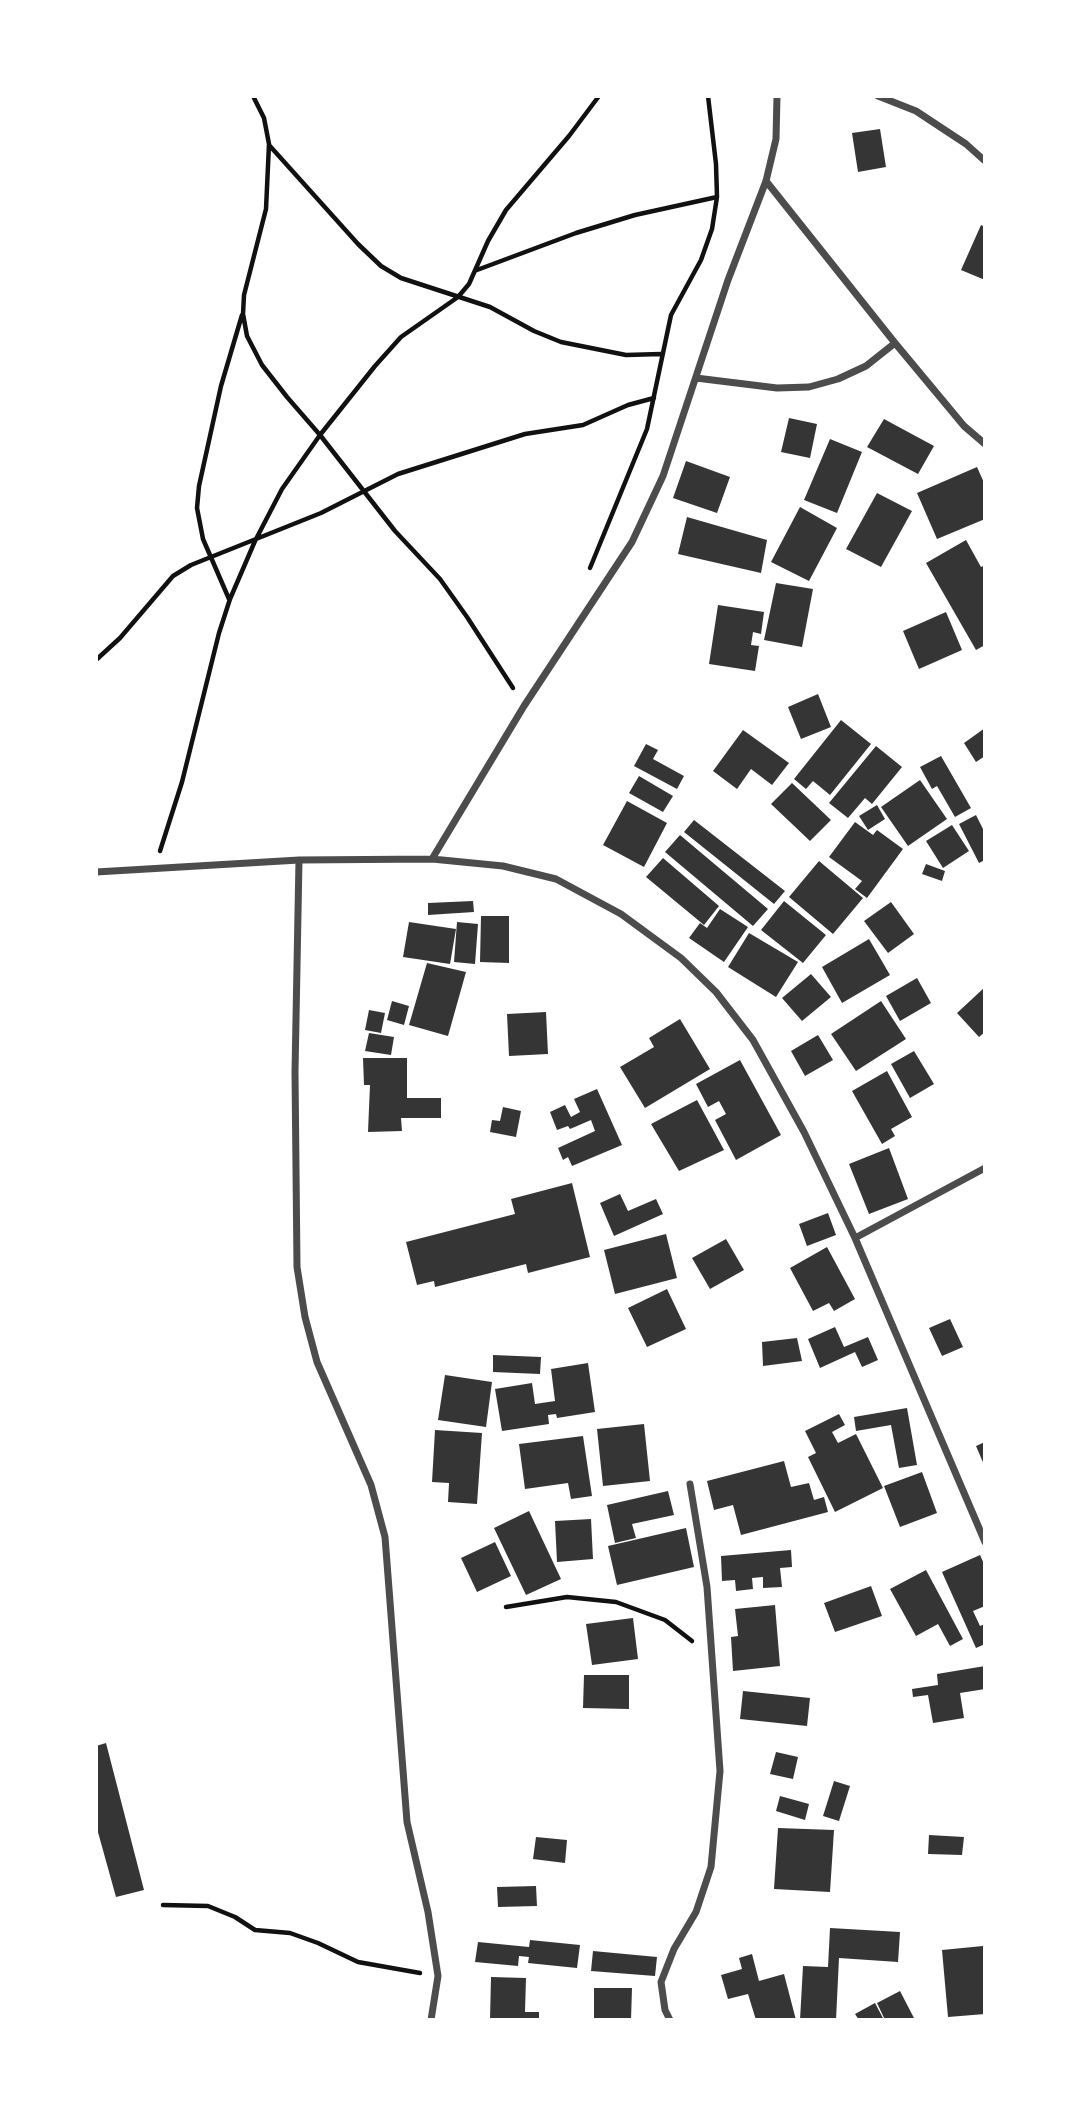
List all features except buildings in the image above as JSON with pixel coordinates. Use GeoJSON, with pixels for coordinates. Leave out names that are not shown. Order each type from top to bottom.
{"type":"FeatureCollection","features":[{"type":"Feature","properties":{"kind":"street"},"geometry":{"type":"LineString","coordinates":[[432,859],[524,706],[632,542],[663,476],[728,280],[766,181],[776,138],[777,96]]}},
{"type":"Feature","properties":{"kind":"street"},"geometry":{"type":"LineString","coordinates":[[878,96],[916,111],[966,144],[985,161]]}},
{"type":"Feature","properties":{"kind":"street"},"geometry":{"type":"LineString","coordinates":[[766,181],[964,426],[985,444]]}},
{"type":"Feature","properties":{"kind":"street"},"geometry":{"type":"LineString","coordinates":[[696,378],[776,388],[809,387],[838,379],[866,366],[895,343]]}},
{"type":"Feature","properties":{"kind":"street"},"geometry":{"type":"LineString","coordinates":[[96,872],[299,860],[432,859],[503,866],[555,878],[621,914],[681,958],[716,992],[753,1040],[804,1132],[855,1238],[985,1542]]}},
{"type":"Feature","properties":{"kind":"street"},"geometry":{"type":"LineString","coordinates":[[299,860],[295,1072],[297,1267],[305,1317],[317,1362],[371,1485],[385,1537],[407,1822],[428,1912],[438,1976],[431,2020]]}},
{"type":"Feature","properties":{"kind":"street"},"geometry":{"type":"LineString","coordinates":[[855,1238],[985,1168]]}},
{"type":"Feature","properties":{"kind":"street"},"geometry":{"type":"LineString","coordinates":[[670,2020],[665,2010],[661,1982],[674,1950],[696,1913],[711,1867],[720,1771],[707,1587],[690,1484]]}},
{"type":"Feature","properties":{"kind":"path"},"geometry":{"type":"LineString","coordinates":[[253,96],[264,118],[269,144],[266,209],[244,295],[243,314],[247,337],[262,365],[395,531],[440,579],[524,706]]}},
{"type":"Feature","properties":{"kind":"path"},"geometry":{"type":"LineString","coordinates":[[155,869],[182,782],[230,599],[255,541],[297,466],[401,337],[458,297],[477,270],[488,241],[506,210],[599,96]]}},
{"type":"Feature","properties":{"kind":"path"},"geometry":{"type":"LineString","coordinates":[[589,570],[647,429],[671,315],[701,260],[712,229],[717,197],[708,96]]}},
{"type":"Feature","properties":{"kind":"path"},"geometry":{"type":"LineString","coordinates":[[269,144],[358,244],[381,266],[401,278],[490,307],[561,342],[626,355],[661,354]]}},
{"type":"Feature","properties":{"kind":"path"},"geometry":{"type":"LineString","coordinates":[[477,270],[576,233],[635,215],[717,197]]}},
{"type":"Feature","properties":{"kind":"path"},"geometry":{"type":"LineString","coordinates":[[230,599],[200,527],[197,508],[199,486],[221,386],[243,314]]}},
{"type":"Feature","properties":{"kind":"path"},"geometry":{"type":"LineString","coordinates":[[96,660],[120,638],[173,576],[211,556],[321,513],[362,490],[429,463],[525,434],[583,425],[628,405],[654,398]]}},
{"type":"Feature","properties":{"kind":"path"},"geometry":{"type":"LineString","coordinates":[[506,1607],[567,1597],[616,1602],[666,1620],[712,1657]]}},
{"type":"Feature","properties":{"kind":"path"},"geometry":{"type":"LineString","coordinates":[[163,1905],[208,1906],[236,1917],[255,1930],[290,1933],[358,1962],[438,1976]]}}]}
